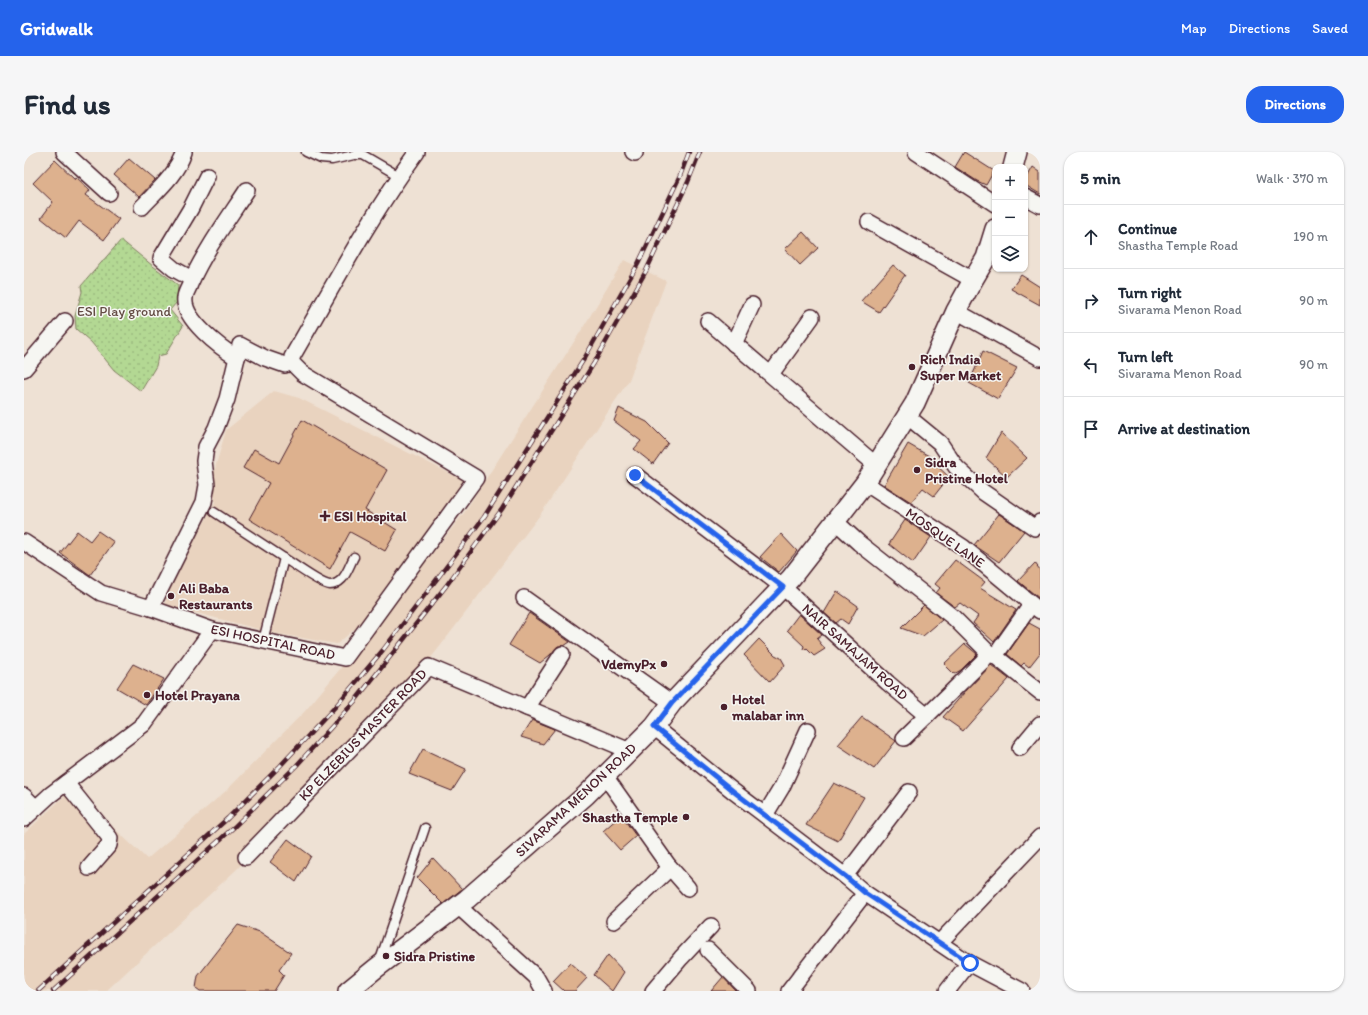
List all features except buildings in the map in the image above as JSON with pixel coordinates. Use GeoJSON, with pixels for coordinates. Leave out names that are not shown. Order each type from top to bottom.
{"type":"FeatureCollection","features":[{"type":"Feature","properties":{"kind":"street"},"geometry":{"type":"LineString","coordinates":[[64,152],[109,193]]}},
{"type":"Feature","properties":{"kind":"street"},"geometry":{"type":"LineString","coordinates":[[142,207],[166,182],[180,164],[184,152]]}},
{"type":"Feature","properties":{"kind":"street"},"geometry":{"type":"LineString","coordinates":[[400,176],[417,152]]}},
{"type":"Feature","properties":{"kind":"street"},"geometry":{"type":"LineString","coordinates":[[916,152],[992,202]]}},
{"type":"Feature","properties":{"kind":"street"},"geometry":{"type":"LineString","coordinates":[[1014,164],[1018,152]]}},
{"type":"Feature","properties":{"kind":"street"},"geometry":{"type":"LineString","coordinates":[[192,279],[174,269],[161,258],[207,176]]}},
{"type":"Feature","properties":{"kind":"street","name":"ESI HOSPITAL ROAD"},"geometry":{"type":"LineString","coordinates":[[24,542],[102,593],[151,608],[212,630],[345,658],[476,478],[302,373],[292,363],[292,357],[335,282],[400,176]]}},
{"type":"Feature","properties":{"kind":"street"},"geometry":{"type":"LineString","coordinates":[[237,358],[222,348],[198,326],[188,312],[184,298],[192,279],[227,219],[247,190]]}},
{"type":"Feature","properties":{"kind":"street"},"geometry":{"type":"LineString","coordinates":[[1028,199],[1040,205]]}},
{"type":"Feature","properties":{"kind":"street"},"geometry":{"type":"LineString","coordinates":[[869,222],[972,280]]}},
{"type":"Feature","properties":{"kind":"street","name":"SIVARAMA MENON ROAD"},"geometry":{"type":"LineString","coordinates":[[348,991],[377,967],[467,899],[586,795],[654,727],[672,703],[783,587],[836,522],[865,483],[915,403],[956,311],[972,280],[986,258],[993,236]]}},
{"type":"Feature","properties":{"kind":"street"},"geometry":{"type":"LineString","coordinates":[[734,344],[752,306]]}},
{"type":"Feature","properties":{"kind":"street"},"geometry":{"type":"LineString","coordinates":[[956,311],[1039,353]]}},
{"type":"Feature","properties":{"kind":"street"},"geometry":{"type":"LineString","coordinates":[[770,374],[812,317]]}},
{"type":"Feature","properties":{"kind":"street"},"geometry":{"type":"LineString","coordinates":[[24,369],[65,321]]}},
{"type":"Feature","properties":{"kind":"street"},"geometry":{"type":"LineString","coordinates":[[708,321],[876,465]]}},
{"type":"Feature","properties":{"kind":"street"},"geometry":{"type":"LineString","coordinates":[[151,608],[204,502],[207,485],[204,461],[206,447],[216,428],[227,399],[240,345],[265,358],[285,365]]}},
{"type":"Feature","properties":{"kind":"street"},"geometry":{"type":"LineString","coordinates":[[907,416],[940,443],[956,467],[983,492],[1035,528],[1040,522]]}},
{"type":"Feature","properties":{"kind":"street"},"geometry":{"type":"LineString","coordinates":[[635,475],[783,587]]}},
{"type":"Feature","properties":{"kind":"street","name":"MOSQUE LANE"},"geometry":{"type":"LineString","coordinates":[[865,483],[963,547],[1036,608]]}},
{"type":"Feature","properties":{"kind":"street"},"geometry":{"type":"LineString","coordinates":[[836,522],[859,543],[954,618],[989,653],[982,662],[904,738]]}},
{"type":"Feature","properties":{"kind":"street","name":"NAIR SAMAJAM ROAD"},"geometry":{"type":"LineString","coordinates":[[783,587],[888,683],[927,716]]}},
{"type":"Feature","properties":{"kind":"street"},"geometry":{"type":"LineString","coordinates":[[524,598],[672,703]]}},
{"type":"Feature","properties":{"kind":"street"},"geometry":{"type":"LineString","coordinates":[[1036,608],[995,656],[1040,692]]}},
{"type":"Feature","properties":{"kind":"street"},"geometry":{"type":"LineString","coordinates":[[24,818],[66,783],[144,724],[212,630]]}},
{"type":"Feature","properties":{"kind":"street"},"geometry":{"type":"LineString","coordinates":[[527,708],[562,654]]}},
{"type":"Feature","properties":{"kind":"street","name":"KP ELZEBIUS MASTER ROAD"},"geometry":{"type":"LineString","coordinates":[[246,857],[429,667],[630,751]]}},
{"type":"Feature","properties":{"kind":"street"},"geometry":{"type":"LineString","coordinates":[[1020,748],[1040,724]]}},
{"type":"Feature","properties":{"kind":"street"},"geometry":{"type":"LineString","coordinates":[[654,727],[865,893],[970,963],[1022,991]]}},
{"type":"Feature","properties":{"kind":"street"},"geometry":{"type":"LineString","coordinates":[[765,815],[782,787],[808,730]]}},
{"type":"Feature","properties":{"kind":"street"},"geometry":{"type":"LineString","coordinates":[[605,776],[670,868],[688,888]]}},
{"type":"Feature","properties":{"kind":"street"},"geometry":{"type":"LineString","coordinates":[[66,783],[110,838],[109,845],[89,868]]}},
{"type":"Feature","properties":{"kind":"street"},"geometry":{"type":"LineString","coordinates":[[845,876],[909,792]]}},
{"type":"Feature","properties":{"kind":"street"},"geometry":{"type":"LineString","coordinates":[[24,796],[36,808]]}},
{"type":"Feature","properties":{"kind":"street"},"geometry":{"type":"LineString","coordinates":[[940,942],[1040,836]]}},
{"type":"Feature","properties":{"kind":"street"},"geometry":{"type":"LineString","coordinates":[[614,921],[670,868]]}},
{"type":"Feature","properties":{"kind":"street"},"geometry":{"type":"LineString","coordinates":[[789,991],[865,893]]}},
{"type":"Feature","properties":{"kind":"street"},"geometry":{"type":"LineString","coordinates":[[458,906],[536,977],[544,991]]}},
{"type":"Feature","properties":{"kind":"street"},"geometry":{"type":"LineString","coordinates":[[653,991],[711,926]]}},
{"type":"Feature","properties":{"kind":"street"},"geometry":{"type":"LineString","coordinates":[[708,950],[749,991]]}},
{"type":"Feature","properties":{"kind":"street"},"geometry":{"type":"LineString","coordinates":[[947,991],[970,963]]}},
{"type":"Feature","properties":{"kind":"lane"},"geometry":{"type":"LineString","coordinates":[[306,152],[321,158],[332,160],[354,155],[363,155],[400,176]]}},
{"type":"Feature","properties":{"kind":"lane"},"geometry":{"type":"LineString","coordinates":[[214,512],[325,584],[331,585],[342,579],[354,557]]}},
{"type":"Feature","properties":{"kind":"lane"},"geometry":{"type":"LineString","coordinates":[[263,640],[284,558]]}},
{"type":"Feature","properties":{"kind":"lane"},"geometry":{"type":"LineString","coordinates":[[377,967],[425,828]]}},
{"type":"Feature","properties":{"kind":"shaded area"},"geometry":{"type":"Polygon","coordinates":[[[624,260],[666,281],[629,380],[540,515],[438,649],[356,750],[237,869],[106,991],[24,991],[24,834],[72,789],[147,859],[227,790],[306,710],[375,627],[464,513],[581,331],[624,260]]]}},
{"type":"Feature","properties":{"kind":"shaded area","name":"ESI Hospital"},"geometry":{"type":"Polygon","coordinates":[[[274,391],[299,398],[467,482],[363,622],[337,644],[273,633],[166,605],[166,595],[186,547],[200,531],[215,502],[212,479],[226,430],[274,391]]]}},
{"type":"Feature","properties":{"kind":"green space","name":"ESI Play ground"},"geometry":{"type":"Polygon","coordinates":[[[121,240],[178,285],[177,302],[170,310],[183,326],[166,354],[158,356],[156,366],[141,391],[114,370],[91,342],[76,329],[75,316],[82,292],[81,286],[121,240]]]}},
{"type":"Feature","properties":{"kind":"railway"},"geometry":{"type":"LineString","coordinates":[[38,991],[228,818],[280,766],[335,707],[383,650],[484,517],[584,359],[638,264],[680,176],[689,152]]}},
{"type":"Feature","properties":{"kind":"railway"},"geometry":{"type":"LineString","coordinates":[[53,991],[234,827],[296,766],[355,701],[446,586],[502,509],[594,363],[646,271],[688,182],[700,152]]}},
{"type":"Feature","properties":{"kind":"place","name":"Rich India Super Market"},"geometry":{"type":"Point","coordinates":[912,367]}},
{"type":"Feature","properties":{"kind":"place","name":"Sidra Pristine Hotel"},"geometry":{"type":"Point","coordinates":[917,470]}},
{"type":"Feature","properties":{"kind":"place","name":"ESI Hospital"},"geometry":{"type":"Point","coordinates":[325,516]}},
{"type":"Feature","properties":{"kind":"place","name":"Ali Baba Restaurants"},"geometry":{"type":"Point","coordinates":[171,596]}},
{"type":"Feature","properties":{"kind":"place","name":"VdemyPx"},"geometry":{"type":"Point","coordinates":[664,664]}},
{"type":"Feature","properties":{"kind":"place","name":"Hotel Prayana"},"geometry":{"type":"Point","coordinates":[147,695]}},
{"type":"Feature","properties":{"kind":"place","name":"Hotel malabar inn"},"geometry":{"type":"Point","coordinates":[724,707]}},
{"type":"Feature","properties":{"kind":"place","name":"Shastha Temple"},"geometry":{"type":"Point","coordinates":[686,817]}},
{"type":"Feature","properties":{"kind":"place","name":"Sidra Pristine"},"geometry":{"type":"Point","coordinates":[386,956]}},
{"type":"Feature","properties":{"kind":"route"},"geometry":{"type":"LineString","coordinates":[[635,475],[783,587],[672,703],[654,727],[733,791],[845,876],[865,893],[970,963]]}}]}
